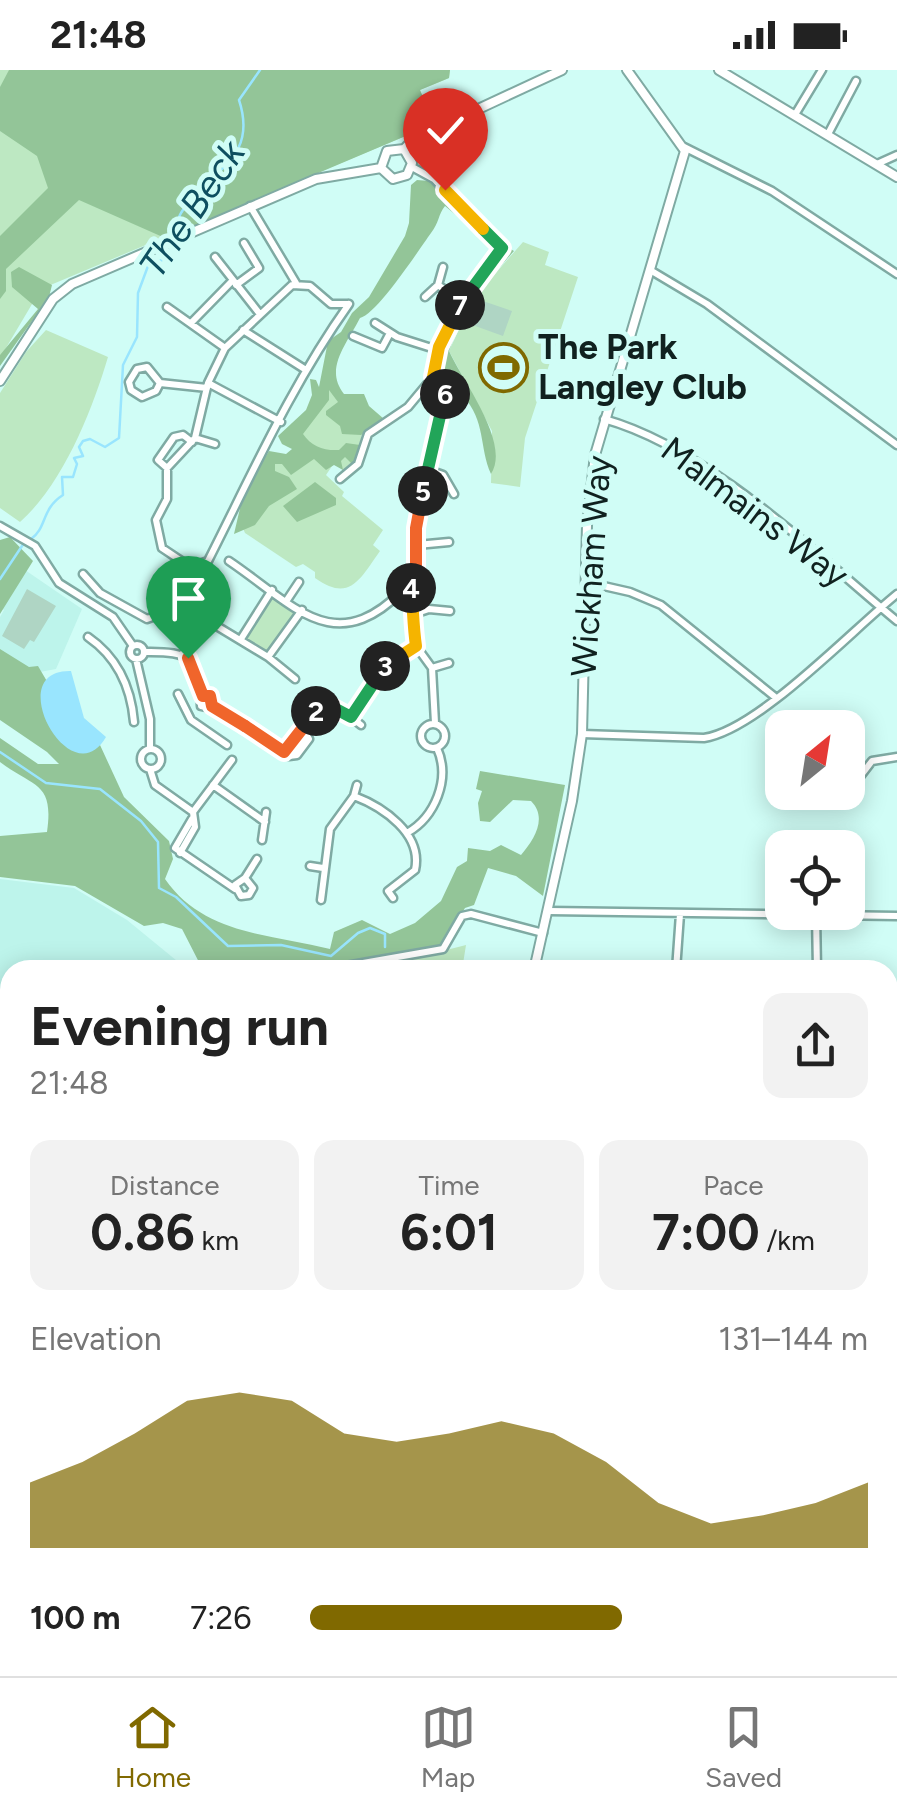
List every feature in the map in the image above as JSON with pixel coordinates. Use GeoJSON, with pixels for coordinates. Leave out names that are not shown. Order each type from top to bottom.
{"type":"FeatureCollection","features":[{"type":"Feature","properties":{"kind":"street"},"geometry":{"type":"LineString","coordinates":[[381,168],[387,151],[404,150],[414,139],[562,70]]}},
{"type":"Feature","properties":{"kind":"street"},"geometry":{"type":"LineString","coordinates":[[627,70],[649,105],[684,147],[772,191],[897,274]]}},
{"type":"Feature","properties":{"kind":"street"},"geometry":{"type":"LineString","coordinates":[[719,70],[897,176]]}},
{"type":"Feature","properties":{"kind":"street"},"geometry":{"type":"LineString","coordinates":[[796,113],[822,70]]}},
{"type":"Feature","properties":{"kind":"street"},"geometry":{"type":"LineString","coordinates":[[828,134],[856,81]]}},
{"type":"Feature","properties":{"kind":"street","name":"Wickham Way"},"geometry":{"type":"LineString","coordinates":[[536,960],[582,734],[589,492],[604,418],[684,147]]}},
{"type":"Feature","properties":{"kind":"street"},"geometry":{"type":"LineString","coordinates":[[381,168],[390,178],[398,179],[412,167],[412,158],[404,150]]}},
{"type":"Feature","properties":{"kind":"street"},"geometry":{"type":"LineString","coordinates":[[877,164],[897,155]]}},
{"type":"Feature","properties":{"kind":"street"},"geometry":{"type":"LineString","coordinates":[[340,479],[358,464],[368,434],[411,404],[433,377],[438,350],[462,302],[502,245],[472,222],[430,176],[412,167]]}},
{"type":"Feature","properties":{"kind":"street"},"geometry":{"type":"LineString","coordinates":[[0,381],[63,290],[316,179],[381,168]]}},
{"type":"Feature","properties":{"kind":"street"},"geometry":{"type":"LineString","coordinates":[[216,444],[182,435],[174,437],[159,458],[168,468],[168,499],[156,520],[158,540],[169,554],[196,566],[208,561],[230,522],[241,489],[306,370],[349,304],[330,304],[310,286],[296,283],[250,206]]}},
{"type":"Feature","properties":{"kind":"street"},"geometry":{"type":"LineString","coordinates":[[192,322],[234,283],[259,268],[244,243]]}},
{"type":"Feature","properties":{"kind":"street"},"geometry":{"type":"LineString","coordinates":[[215,257],[259,313]]}},
{"type":"Feature","properties":{"kind":"street"},"geometry":{"type":"LineString","coordinates":[[425,297],[438,285],[443,266]]}},
{"type":"Feature","properties":{"kind":"street"},"geometry":{"type":"LineString","coordinates":[[650,270],[707,304],[897,446]]}},
{"type":"Feature","properties":{"kind":"street"},"geometry":{"type":"LineString","coordinates":[[168,468],[194,440],[207,386],[225,348],[296,283]]}},
{"type":"Feature","properties":{"kind":"street"},"geometry":{"type":"LineString","coordinates":[[438,285],[462,302]]}},
{"type":"Feature","properties":{"kind":"street"},"geometry":{"type":"LineString","coordinates":[[167,308],[225,348]]}},
{"type":"Feature","properties":{"kind":"street"},"geometry":{"type":"LineString","coordinates":[[375,323],[390,333],[438,350]]}},
{"type":"Feature","properties":{"kind":"street"},"geometry":{"type":"LineString","coordinates":[[243,330],[306,370]]}},
{"type":"Feature","properties":{"kind":"street"},"geometry":{"type":"LineString","coordinates":[[354,336],[382,348],[390,333]]}},
{"type":"Feature","properties":{"kind":"street"},"geometry":{"type":"LineString","coordinates":[[160,383],[146,397],[134,392],[130,382],[137,370],[147,367],[160,383],[207,386],[281,422]]}},
{"type":"Feature","properties":{"kind":"street"},"geometry":{"type":"LineString","coordinates":[[409,592],[416,578],[416,528],[426,469],[446,397],[433,377]]}},
{"type":"Feature","properties":{"kind":"street","name":"Malmains Way"},"geometry":{"type":"LineString","coordinates":[[604,418],[674,447],[741,494],[897,621]]}},
{"type":"Feature","properties":{"kind":"street"},"geometry":{"type":"LineString","coordinates":[[426,469],[442,476],[454,494]]}},
{"type":"Feature","properties":{"kind":"street"},"geometry":{"type":"LineString","coordinates":[[0,526],[32,544],[59,583],[118,622],[133,646],[150,748]]}},
{"type":"Feature","properties":{"kind":"street"},"geometry":{"type":"LineString","coordinates":[[418,544],[449,542]]}},
{"type":"Feature","properties":{"kind":"street"},"geometry":{"type":"LineString","coordinates":[[228,560],[322,622],[342,625],[368,619],[397,600],[400,592],[409,592]]}},
{"type":"Feature","properties":{"kind":"street"},"geometry":{"type":"LineString","coordinates":[[84,574],[100,593],[147,619],[184,600],[196,582],[196,566]]}},
{"type":"Feature","properties":{"kind":"street"},"geometry":{"type":"LineString","coordinates":[[287,600],[299,582]]}},
{"type":"Feature","properties":{"kind":"street"},"geometry":{"type":"LineString","coordinates":[[586,582],[630,592],[661,605],[775,697]]}},
{"type":"Feature","properties":{"kind":"street"},"geometry":{"type":"LineString","coordinates":[[240,639],[272,590]]}},
{"type":"Feature","properties":{"kind":"street"},"geometry":{"type":"LineString","coordinates":[[409,592],[409,605]]}},
{"type":"Feature","properties":{"kind":"street"},"geometry":{"type":"LineString","coordinates":[[582,734],[714,736],[775,697],[897,594]]}},
{"type":"Feature","properties":{"kind":"street"},"geometry":{"type":"LineString","coordinates":[[397,600],[402,606],[409,605]]}},
{"type":"Feature","properties":{"kind":"street"},"geometry":{"type":"LineString","coordinates":[[406,832],[423,821],[434,804],[442,763],[437,748],[444,735],[434,723],[432,668],[416,646],[414,614],[409,605]]}},
{"type":"Feature","properties":{"kind":"street"},"geometry":{"type":"LineString","coordinates":[[414,614],[430,609],[450,610]]}},
{"type":"Feature","properties":{"kind":"street"},"geometry":{"type":"LineString","coordinates":[[268,657],[302,610]]}},
{"type":"Feature","properties":{"kind":"street"},"geometry":{"type":"LineString","coordinates":[[210,622],[268,657],[295,679]]}},
{"type":"Feature","properties":{"kind":"street"},"geometry":{"type":"LineString","coordinates":[[88,637],[116,664],[129,692],[134,722]]}},
{"type":"Feature","properties":{"kind":"street"},"geometry":{"type":"LineString","coordinates":[[133,646],[141,646],[144,652]]}},
{"type":"Feature","properties":{"kind":"street"},"geometry":{"type":"LineString","coordinates":[[351,717],[385,666],[416,646]]}},
{"type":"Feature","properties":{"kind":"street"},"geometry":{"type":"LineString","coordinates":[[116,664],[144,652],[168,650],[185,656],[194,666],[203,696],[200,706],[187,716]]}},
{"type":"Feature","properties":{"kind":"street"},"geometry":{"type":"LineString","coordinates":[[432,668],[449,663]]}},
{"type":"Feature","properties":{"kind":"street"},"geometry":{"type":"LineString","coordinates":[[178,694],[187,716],[226,745]]}},
{"type":"Feature","properties":{"kind":"street"},"geometry":{"type":"LineString","coordinates":[[203,696],[212,698],[212,706]]}},
{"type":"Feature","properties":{"kind":"street"},"geometry":{"type":"LineString","coordinates":[[317,696],[321,708]]}},
{"type":"Feature","properties":{"kind":"street"},"geometry":{"type":"LineString","coordinates":[[200,706],[212,706]]}},
{"type":"Feature","properties":{"kind":"street"},"geometry":{"type":"LineString","coordinates":[[212,706],[291,756],[300,752],[310,738],[303,726]]}},
{"type":"Feature","properties":{"kind":"street"},"geometry":{"type":"LineString","coordinates":[[284,752],[321,708],[334,708],[361,725]]}},
{"type":"Feature","properties":{"kind":"street"},"geometry":{"type":"LineString","coordinates":[[434,723],[424,730],[420,743],[437,748]]}},
{"type":"Feature","properties":{"kind":"street"},"geometry":{"type":"LineString","coordinates":[[150,748],[159,752],[161,759],[158,766],[150,769]]}},
{"type":"Feature","properties":{"kind":"street"},"geometry":{"type":"LineString","coordinates":[[150,748],[140,759],[150,769],[153,783],[192,816],[195,827],[180,853],[242,896],[250,894],[252,884],[245,878]]}},
{"type":"Feature","properties":{"kind":"street"},"geometry":{"type":"LineString","coordinates":[[865,769],[872,760],[897,756]]}},
{"type":"Feature","properties":{"kind":"street"},"geometry":{"type":"LineString","coordinates":[[192,816],[232,760]]}},
{"type":"Feature","properties":{"kind":"street"},"geometry":{"type":"LineString","coordinates":[[214,785],[264,822]]}},
{"type":"Feature","properties":{"kind":"street"},"geometry":{"type":"LineString","coordinates":[[321,900],[330,829],[357,786]]}},
{"type":"Feature","properties":{"kind":"street"},"geometry":{"type":"LineString","coordinates":[[354,796],[391,816],[406,832],[416,868],[387,891]]}},
{"type":"Feature","properties":{"kind":"street"},"geometry":{"type":"LineString","coordinates":[[262,840],[266,812]]}},
{"type":"Feature","properties":{"kind":"street"},"geometry":{"type":"LineString","coordinates":[[235,889],[257,859]]}},
{"type":"Feature","properties":{"kind":"street"},"geometry":{"type":"LineString","coordinates":[[310,866],[323,868]]}},
{"type":"Feature","properties":{"kind":"street"},"geometry":{"type":"LineString","coordinates":[[548,911],[765,914]]}},
{"type":"Feature","properties":{"kind":"street"},"geometry":{"type":"LineString","coordinates":[[380,960],[443,949],[462,916],[472,914],[543,933]]}},
{"type":"Feature","properties":{"kind":"street"},"geometry":{"type":"LineString","coordinates":[[677,960],[680,914]]}},
{"type":"Feature","properties":{"kind":"street"},"geometry":{"type":"LineString","coordinates":[[865,915],[897,916]]}},
{"type":"Feature","properties":{"kind":"street"},"geometry":{"type":"LineString","coordinates":[[816,930],[817,960]]}},
{"type":"Feature","properties":{"kind":"shaded area"},"geometry":{"type":"Polygon","coordinates":[[[0,70],[450,70],[449,78],[420,90],[434,124],[41,289],[0,358],[0,70]]]}},
{"type":"Feature","properties":{"kind":"shaded area"},"geometry":{"type":"Polygon","coordinates":[[[9,70],[450,70],[449,78],[420,90],[434,124],[165,238],[79,200],[6,269],[6,291],[0,299],[0,236],[48,188],[37,156],[0,131],[0,87],[9,70]]]}},
{"type":"Feature","properties":{"kind":"shaded area"},"geometry":{"type":"Polygon","coordinates":[[[417,180],[429,181],[484,234],[480,235],[445,206],[434,229],[397,281],[360,318],[339,357],[336,375],[344,394],[364,394],[369,406],[384,419],[361,435],[342,434],[340,426],[326,415],[338,402],[329,390],[329,400],[303,434],[314,445],[328,450],[339,450],[346,443],[360,445],[353,465],[345,457],[341,461],[343,470],[334,465],[326,470],[314,459],[291,475],[282,464],[275,464],[275,471],[289,477],[297,489],[269,506],[255,525],[234,534],[244,491],[269,451],[286,454],[292,449],[282,444],[278,436],[306,410],[312,395],[310,379],[316,380],[319,387],[328,341],[341,332],[352,313],[369,297],[405,236],[411,185],[417,180]]]}},
{"type":"Feature","properties":{"kind":"shaded area","name":"The Park Langley Club"},"geometry":{"type":"Polygon","coordinates":[[[523,242],[549,252],[545,265],[578,277],[525,438],[520,487],[491,483],[492,431],[449,351],[473,299],[523,242]]]}},
{"type":"Feature","properties":{"kind":"shaded area"},"geometry":{"type":"Polygon","coordinates":[[[507,247],[514,251],[476,298],[449,351],[490,430],[496,461],[491,474],[470,405],[463,396],[453,404],[449,402],[448,390],[437,368],[457,314],[507,247]]]}},
{"type":"Feature","properties":{"kind":"shaded area"},"geometry":{"type":"Polygon","coordinates":[[[19,267],[52,285],[49,297],[0,366],[0,355],[38,309],[12,287],[11,272],[19,267]]]}},
{"type":"Feature","properties":{"kind":"shaded area"},"geometry":{"type":"Polygon","coordinates":[[[46,330],[108,357],[94,400],[63,467],[20,522],[0,508],[0,393],[26,352],[46,330]]]}},
{"type":"Feature","properties":{"kind":"shaded area"},"geometry":{"type":"Polygon","coordinates":[[[327,385],[334,386],[363,432],[353,465],[343,470],[334,463],[326,475],[344,492],[342,496],[383,530],[373,545],[380,551],[360,578],[346,588],[327,585],[303,564],[296,567],[245,533],[242,526],[272,463],[292,464],[299,435],[327,385]]]}},
{"type":"Feature","properties":{"kind":"shaded area"},"geometry":{"type":"Polygon","coordinates":[[[315,482],[336,498],[336,505],[297,522],[283,506],[315,482]]]}},
{"type":"Feature","properties":{"kind":"shaded area"},"geometry":{"type":"Polygon","coordinates":[[[10,537],[33,561],[0,614],[0,540],[10,537]]]}},
{"type":"Feature","properties":{"kind":"shaded area"},"geometry":{"type":"Polygon","coordinates":[[[25,570],[82,609],[56,669],[29,674],[0,651],[0,617],[4,610],[0,607],[25,570]]]}},
{"type":"Feature","properties":{"kind":"shaded area"},"geometry":{"type":"Polygon","coordinates":[[[273,596],[295,612],[267,653],[245,638],[273,596]]]}},
{"type":"Feature","properties":{"kind":"shaded area"},"geometry":{"type":"Polygon","coordinates":[[[0,649],[29,667],[38,666],[86,748],[100,745],[124,797],[169,841],[173,859],[165,879],[199,911],[240,929],[330,949],[334,932],[362,920],[390,934],[415,923],[441,901],[457,867],[467,861],[468,848],[490,851],[501,845],[521,855],[539,822],[536,808],[531,801],[513,800],[490,822],[480,821],[478,803],[482,791],[476,789],[480,771],[565,785],[543,896],[516,876],[488,868],[474,905],[465,908],[441,948],[372,960],[198,960],[182,929],[163,923],[144,926],[75,886],[0,877],[0,836],[47,832],[48,804],[39,788],[0,762],[0,738],[38,764],[59,764],[0,720],[0,649]]]}},
{"type":"Feature","properties":{"kind":"shaded area"},"geometry":{"type":"Polygon","coordinates":[[[0,879],[74,888],[127,920],[176,960],[0,960],[0,879]]]}},
{"type":"Feature","properties":{"kind":"shaded area"},"geometry":{"type":"Polygon","coordinates":[[[466,945],[464,960],[407,960],[466,945]]]}},
{"type":"Feature","properties":{"kind":"water"},"geometry":{"type":"Polygon","coordinates":[[[71,671],[84,718],[106,737],[92,752],[76,752],[61,742],[42,707],[42,689],[51,676],[71,671]]]}},
{"type":"Feature","properties":{"kind":"building","name":"The Park Langley Club"},"geometry":{"type":"Polygon","coordinates":[[[480,300],[512,311],[503,336],[467,323],[474,302],[480,300]]]}},
{"type":"Feature","properties":{"kind":"building"},"geometry":{"type":"Polygon","coordinates":[[[27,589],[56,606],[34,642],[30,640],[24,649],[2,636],[27,589]]]}},
{"type":"Feature","properties":{"kind":"waterway","name":"The Beck"},"geometry":{"type":"LineString","coordinates":[[176,236],[181,213],[237,151],[243,121],[239,100],[260,70]]}},
{"type":"Feature","properties":{"kind":"waterway","name":"The Beck"},"geometry":{"type":"LineString","coordinates":[[31,539],[51,506],[63,495],[62,477],[73,477],[77,464],[74,458],[83,456],[79,447],[83,441],[90,439],[105,447],[119,438],[123,365],[137,337],[138,293],[148,266],[162,260],[170,247]]}},
{"type":"Feature","properties":{"kind":"waterway","name":"The Beck"},"geometry":{"type":"LineString","coordinates":[[0,579],[24,543]]}},
{"type":"Feature","properties":{"kind":"waterway"},"geometry":{"type":"LineString","coordinates":[[0,752],[46,783],[100,789],[141,821],[158,842],[159,888],[176,897],[228,946],[281,945],[331,956],[370,928],[385,934],[385,947]]}},
{"type":"Feature","properties":{"kind":"place","name":"The Park Langley Club"},"geometry":{"type":"Point","coordinates":[503,367]}},
{"type":"Feature","properties":{"kind":"route"},"geometry":{"type":"LineString","coordinates":[[188,658],[200,692],[212,698],[212,706],[284,752],[318,710],[334,708],[351,717],[385,666],[401,652],[416,646],[409,605],[418,554],[416,528],[427,462],[446,397],[433,377],[437,354],[457,308],[502,248],[490,232],[472,222],[445,190]]}}]}
